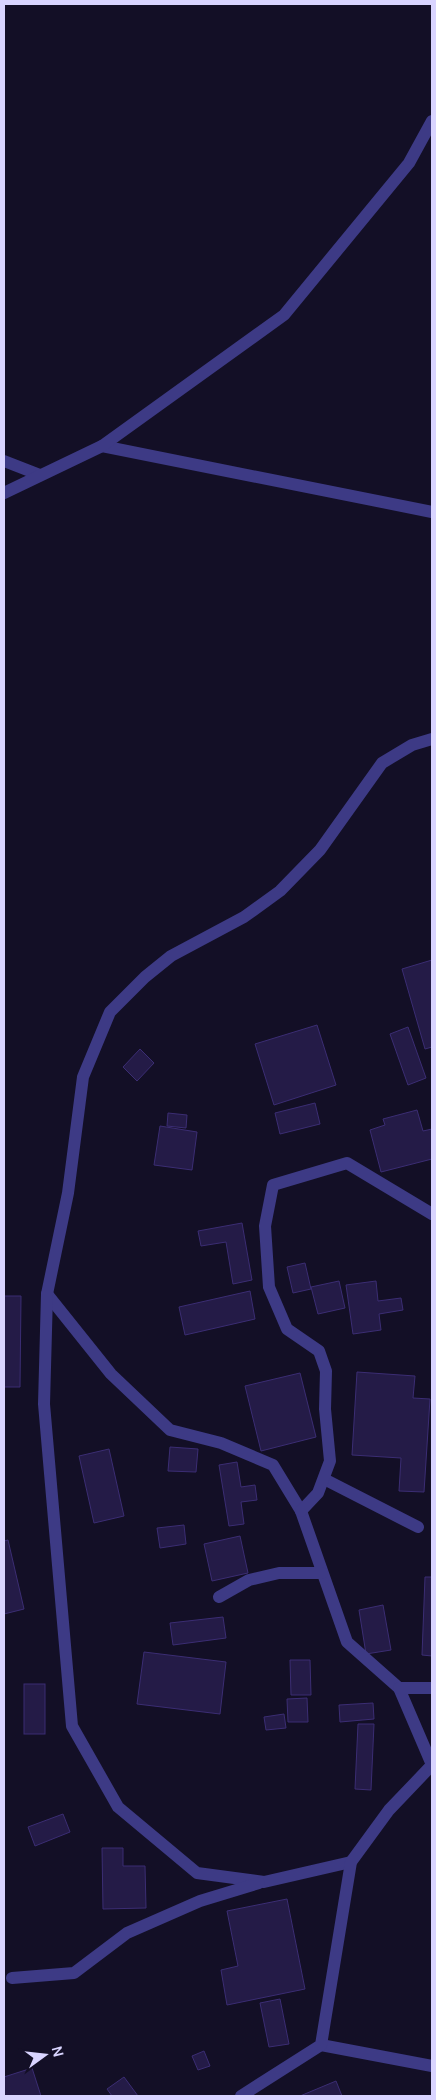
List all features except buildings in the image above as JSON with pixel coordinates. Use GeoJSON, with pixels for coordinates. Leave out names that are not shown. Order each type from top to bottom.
{"type":"FeatureCollection","features":[{"type":"Feature","properties":{"kind":"street"},"geometry":{"type":"LineString","coordinates":[[4,493],[102,446],[284,315],[408,163],[432,122]]}},
{"type":"Feature","properties":{"kind":"street"},"geometry":{"type":"LineString","coordinates":[[102,446],[432,512]]}},
{"type":"Feature","properties":{"kind":"street"},"geometry":{"type":"LineString","coordinates":[[4,461],[40,475]]}},
{"type":"Feature","properties":{"kind":"street"},"geometry":{"type":"LineString","coordinates":[[264,1882],[197,1873],[118,1807],[72,1726],[44,1404],[47,1294],[68,1193],[83,1077],[110,1012],[145,977],[171,956],[244,917],[280,891],[320,850],[382,763],[412,745],[432,739]]}},
{"type":"Feature","properties":{"kind":"street"},"geometry":{"type":"LineString","coordinates":[[301,1511],[318,1493],[330,1461],[325,1409],[326,1371],[319,1351],[287,1329],[269,1287],[265,1226],[273,1185],[347,1163],[432,1214]]}},
{"type":"Feature","properties":{"kind":"street"},"geometry":{"type":"LineString","coordinates":[[47,1294],[111,1374],[170,1430],[220,1443],[273,1465],[301,1511],[347,1642],[399,1688],[432,1765],[389,1810],[351,1862],[321,2046]]}},
{"type":"Feature","properties":{"kind":"street"},"geometry":{"type":"LineString","coordinates":[[324,1479],[418,1527]]}},
{"type":"Feature","properties":{"kind":"street"},"geometry":{"type":"LineString","coordinates":[[219,1597],[249,1580],[279,1573],[322,1573]]}},
{"type":"Feature","properties":{"kind":"street"},"geometry":{"type":"LineString","coordinates":[[399,1688],[432,1688]]}},
{"type":"Feature","properties":{"kind":"street"},"geometry":{"type":"LineString","coordinates":[[12,1978],[74,1973],[127,1933],[200,1901],[264,1882],[351,1862]]}},
{"type":"Feature","properties":{"kind":"street"},"geometry":{"type":"LineString","coordinates":[[241,2096],[321,2046],[432,2066]]}}]}
